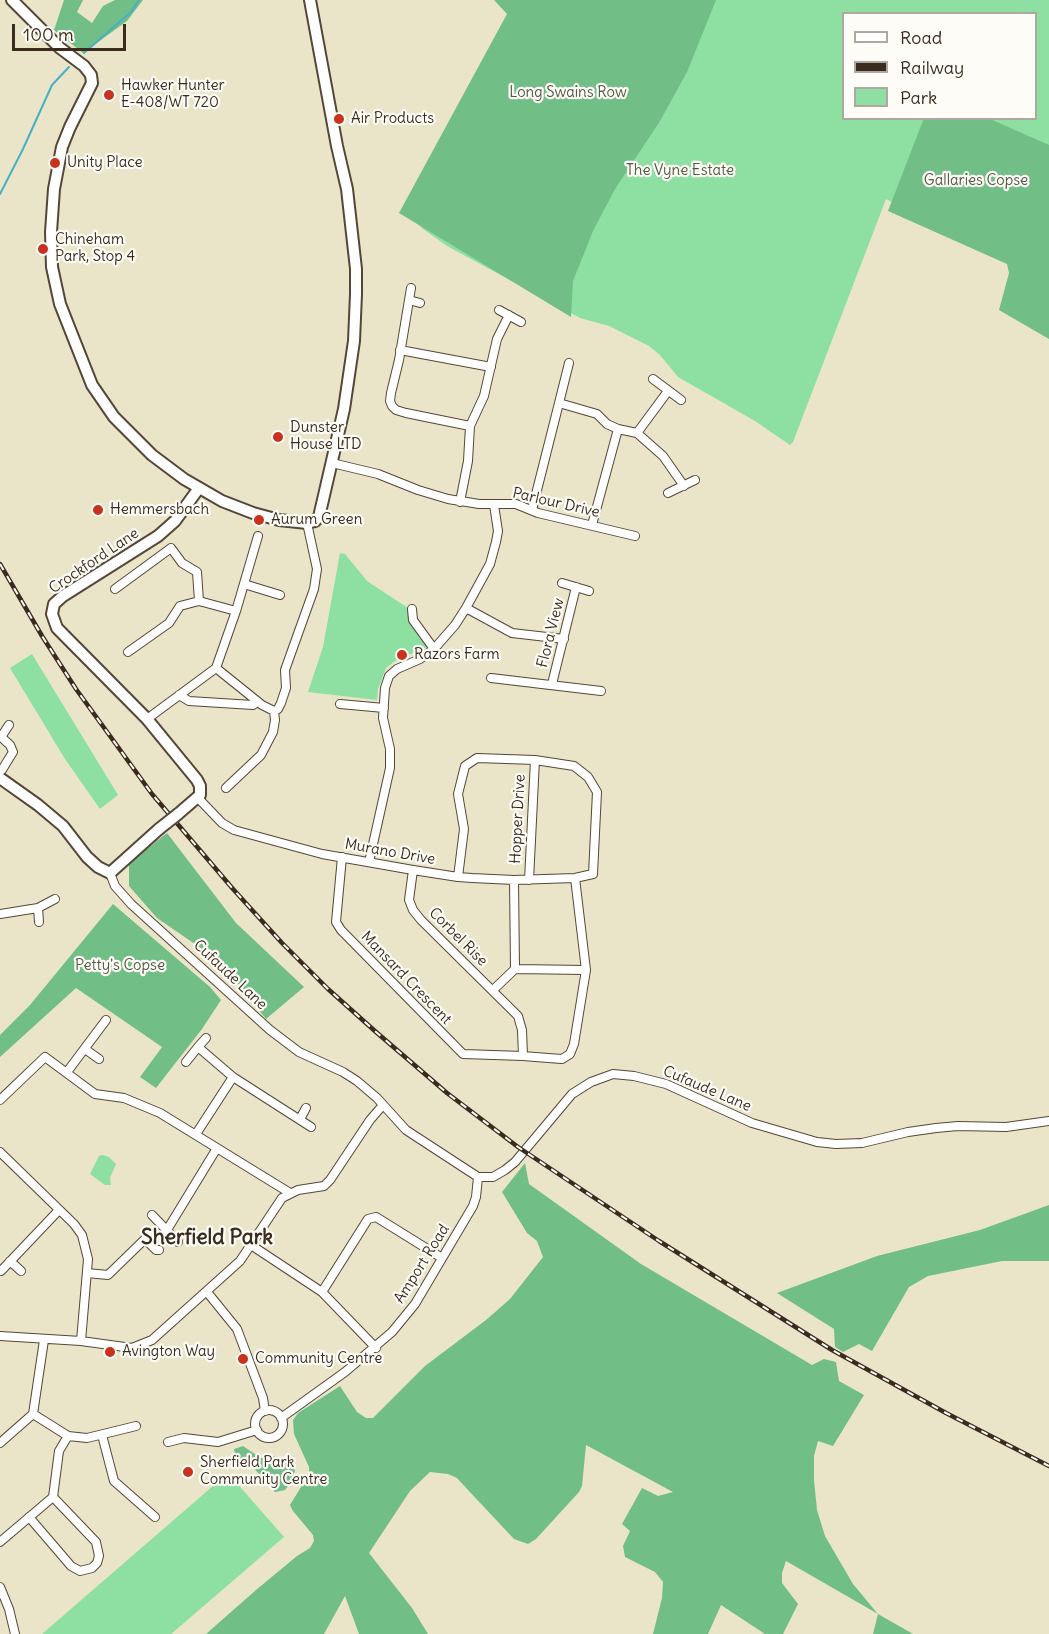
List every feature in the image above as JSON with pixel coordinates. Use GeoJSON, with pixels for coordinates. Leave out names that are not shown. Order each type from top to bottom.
{"type":"FeatureCollection","features":[{"type":"Feature","properties":{"kind":"street"},"geometry":{"type":"LineString","coordinates":[[12,0],[60,48],[84,66],[91,79],[89,89],[62,147],[52,208],[52,267],[68,329],[92,385],[114,417],[162,463],[199,488],[222,501],[253,513],[308,529]]}},
{"type":"Feature","properties":{"kind":"street"},"geometry":{"type":"LineString","coordinates":[[308,529],[319,517],[344,409],[354,340],[356,269],[347,189],[310,0]]}},
{"type":"Feature","properties":{"kind":"street"},"geometry":{"type":"LineString","coordinates":[[411,288],[391,393],[392,406],[406,413],[470,426]]}},
{"type":"Feature","properties":{"kind":"street"},"geometry":{"type":"LineString","coordinates":[[409,300],[420,303]]}},
{"type":"Feature","properties":{"kind":"street"},"geometry":{"type":"LineString","coordinates":[[499,310],[521,322]]}},
{"type":"Feature","properties":{"kind":"street"},"geometry":{"type":"LineString","coordinates":[[460,502],[468,461],[470,426],[484,396],[497,339],[509,315]]}},
{"type":"Feature","properties":{"kind":"street"},"geometry":{"type":"LineString","coordinates":[[400,350],[491,367]]}},
{"type":"Feature","properties":{"kind":"street"},"geometry":{"type":"LineString","coordinates":[[532,510],[569,363]]}},
{"type":"Feature","properties":{"kind":"street"},"geometry":{"type":"LineString","coordinates":[[652,379],[681,400]]}},
{"type":"Feature","properties":{"kind":"street"},"geometry":{"type":"LineString","coordinates":[[637,433],[668,391]]}},
{"type":"Feature","properties":{"kind":"street"},"geometry":{"type":"LineString","coordinates":[[559,403],[597,414],[607,424],[637,433],[663,456],[684,486]]}},
{"type":"Feature","properties":{"kind":"street"},"geometry":{"type":"LineString","coordinates":[[592,525],[618,429]]}},
{"type":"Feature","properties":{"kind":"street","name":"Parlour Drive"},"geometry":{"type":"LineString","coordinates":[[332,463],[378,474],[418,490],[460,502],[510,504],[635,536]]}},
{"type":"Feature","properties":{"kind":"street"},"geometry":{"type":"LineString","coordinates":[[668,494],[695,480]]}},
{"type":"Feature","properties":{"kind":"street","name":"Crockford Lane"},"geometry":{"type":"LineString","coordinates":[[198,798],[201,792],[197,780],[147,719],[57,628],[52,620],[53,608],[63,596],[158,536],[175,521],[199,488]]}},
{"type":"Feature","properties":{"kind":"street"},"geometry":{"type":"LineString","coordinates":[[369,862],[390,768],[390,749],[385,728],[384,708],[385,688],[389,676],[397,669],[420,659],[434,649],[466,608],[490,564],[498,531],[494,505]]}},
{"type":"Feature","properties":{"kind":"street"},"geometry":{"type":"LineString","coordinates":[[274,711],[278,709],[286,688],[285,670],[314,589],[316,569],[308,529]]}},
{"type":"Feature","properties":{"kind":"street"},"geometry":{"type":"LineString","coordinates":[[147,719],[216,668],[258,536]]}},
{"type":"Feature","properties":{"kind":"street"},"geometry":{"type":"LineString","coordinates":[[115,589],[171,548],[182,563],[197,572],[199,601]]}},
{"type":"Feature","properties":{"kind":"street"},"geometry":{"type":"LineString","coordinates":[[244,584],[280,595]]}},
{"type":"Feature","properties":{"kind":"street","name":"Flora View"},"geometry":{"type":"LineString","coordinates":[[562,584],[589,591]]}},
{"type":"Feature","properties":{"kind":"street","name":"Flora View"},"geometry":{"type":"LineString","coordinates":[[552,684],[576,587]]}},
{"type":"Feature","properties":{"kind":"street"},"geometry":{"type":"LineString","coordinates":[[128,652],[169,623],[180,606],[199,601],[236,610]]}},
{"type":"Feature","properties":{"kind":"street"},"geometry":{"type":"LineString","coordinates":[[466,608],[512,633],[564,639]]}},
{"type":"Feature","properties":{"kind":"street"},"geometry":{"type":"LineString","coordinates":[[412,609],[413,620],[434,649]]}},
{"type":"Feature","properties":{"kind":"street"},"geometry":{"type":"LineString","coordinates":[[216,668],[257,702],[274,711]]}},
{"type":"Feature","properties":{"kind":"street","name":"Flora View"},"geometry":{"type":"LineString","coordinates":[[492,678],[601,691]]}},
{"type":"Feature","properties":{"kind":"street"},"geometry":{"type":"LineString","coordinates":[[179,694],[189,700],[253,705],[257,702]]}},
{"type":"Feature","properties":{"kind":"street"},"geometry":{"type":"LineString","coordinates":[[340,704],[384,708]]}},
{"type":"Feature","properties":{"kind":"street"},"geometry":{"type":"LineString","coordinates":[[226,788],[261,755],[273,732],[274,711]]}},
{"type":"Feature","properties":{"kind":"street"},"geometry":{"type":"LineString","coordinates":[[9,725],[0,736],[10,745],[13,752],[1,774],[63,826],[87,857],[98,867],[110,873],[198,798]]}},
{"type":"Feature","properties":{"kind":"street"},"geometry":{"type":"LineString","coordinates":[[458,877],[464,830],[458,794],[465,766],[477,758],[535,760]]}},
{"type":"Feature","properties":{"kind":"street","name":"Murano Drive"},"geometry":{"type":"LineString","coordinates":[[198,798],[222,823],[234,830],[322,854],[458,877],[528,880],[575,878],[593,874],[597,792],[588,777],[574,766],[535,760]]}},
{"type":"Feature","properties":{"kind":"street","name":"Hopper Drive"},"geometry":{"type":"LineString","coordinates":[[528,880],[535,760]]}},
{"type":"Feature","properties":{"kind":"street","name":"Mansard Crescent"},"geometry":{"type":"LineString","coordinates":[[342,857],[336,922],[341,930],[463,1054],[562,1059],[570,1054],[574,1044],[586,970],[575,878]]}},
{"type":"Feature","properties":{"kind":"street","name":"Corbel Rise"},"geometry":{"type":"LineString","coordinates":[[413,870],[409,900],[413,910],[493,990]]}},
{"type":"Feature","properties":{"kind":"street","name":"Cufaude Lane"},"geometry":{"type":"LineString","coordinates":[[110,873],[115,886],[131,904],[270,1030],[298,1052],[343,1072],[357,1081],[406,1130],[478,1177],[494,1177],[505,1170],[515,1162],[549,1118],[572,1094],[591,1082],[613,1074],[634,1076],[666,1084],[752,1123],[817,1142],[851,1145],[936,1128],[1006,1127],[1049,1121]]}},
{"type":"Feature","properties":{"kind":"street"},"geometry":{"type":"LineString","coordinates":[[514,880],[515,969]]}},
{"type":"Feature","properties":{"kind":"street"},"geometry":{"type":"LineString","coordinates":[[0,914],[38,908],[55,899]]}},
{"type":"Feature","properties":{"kind":"street"},"geometry":{"type":"LineString","coordinates":[[38,908],[39,922]]}},
{"type":"Feature","properties":{"kind":"street"},"geometry":{"type":"LineString","coordinates":[[523,1056],[522,1030],[518,1016],[493,990],[515,969],[586,970]]}},
{"type":"Feature","properties":{"kind":"street"},"geometry":{"type":"LineString","coordinates":[[67,1072],[106,1020]]}},
{"type":"Feature","properties":{"kind":"street"},"geometry":{"type":"LineString","coordinates":[[186,1062],[206,1038]]}},
{"type":"Feature","properties":{"kind":"street"},"geometry":{"type":"LineString","coordinates":[[198,1047],[233,1077],[311,1127]]}},
{"type":"Feature","properties":{"kind":"street"},"geometry":{"type":"LineString","coordinates":[[85,1049],[99,1059]]}},
{"type":"Feature","properties":{"kind":"street"},"geometry":{"type":"LineString","coordinates":[[0,1100],[45,1057],[95,1094],[124,1098],[138,1103],[196,1134],[290,1193]]}},
{"type":"Feature","properties":{"kind":"street"},"geometry":{"type":"LineString","coordinates":[[196,1134],[233,1077]]}},
{"type":"Feature","properties":{"kind":"street"},"geometry":{"type":"LineString","coordinates":[[0,1336],[81,1341],[132,1348],[152,1340],[240,1261],[282,1198],[290,1193],[324,1186],[330,1180],[370,1120],[383,1105]]}},
{"type":"Feature","properties":{"kind":"street"},"geometry":{"type":"LineString","coordinates":[[300,1119],[306,1108]]}},
{"type":"Feature","properties":{"kind":"street"},"geometry":{"type":"LineString","coordinates":[[167,1230],[217,1148]]}},
{"type":"Feature","properties":{"kind":"street"},"geometry":{"type":"LineString","coordinates":[[2,1159],[59,1210],[82,1235],[88,1259],[81,1341]]}},
{"type":"Feature","properties":{"kind":"street","name":"Amport Road"},"geometry":{"type":"LineString","coordinates":[[281,1418],[376,1348],[415,1304],[473,1206],[478,1177]]}},
{"type":"Feature","properties":{"kind":"street"},"geometry":{"type":"LineString","coordinates":[[1,1271],[59,1210]]}},
{"type":"Feature","properties":{"kind":"street"},"geometry":{"type":"LineString","coordinates":[[152,1215],[178,1242]]}},
{"type":"Feature","properties":{"kind":"street"},"geometry":{"type":"LineString","coordinates":[[322,1292],[368,1219],[376,1216],[442,1258]]}},
{"type":"Feature","properties":{"kind":"street"},"geometry":{"type":"LineString","coordinates":[[87,1274],[108,1275],[145,1239],[156,1250],[159,1250]]}},
{"type":"Feature","properties":{"kind":"street"},"geometry":{"type":"LineString","coordinates":[[251,1245],[322,1292],[376,1348]]}},
{"type":"Feature","properties":{"kind":"street"},"geometry":{"type":"LineString","coordinates":[[10,1262],[21,1270]]}},
{"type":"Feature","properties":{"kind":"street"},"geometry":{"type":"LineString","coordinates":[[207,1292],[237,1329],[263,1398],[265,1411]]}},
{"type":"Feature","properties":{"kind":"street"},"geometry":{"type":"LineString","coordinates":[[0,1443],[33,1414],[44,1340]]}},
{"type":"Feature","properties":{"kind":"street"},"geometry":{"type":"LineString","coordinates":[[265,1411],[275,1412],[281,1418],[283,1427],[274,1437],[265,1437],[257,1430],[256,1419],[265,1411]]}},
{"type":"Feature","properties":{"kind":"street"},"geometry":{"type":"LineString","coordinates":[[33,1414],[68,1436],[87,1438],[136,1426]]}},
{"type":"Feature","properties":{"kind":"street"},"geometry":{"type":"LineString","coordinates":[[168,1442],[184,1438],[218,1442],[257,1430]]}},
{"type":"Feature","properties":{"kind":"street"},"geometry":{"type":"LineString","coordinates":[[102,1435],[114,1481],[155,1517]]}},
{"type":"Feature","properties":{"kind":"street"},"geometry":{"type":"LineString","coordinates":[[0,1542],[53,1497],[59,1451],[68,1436]]}},
{"type":"Feature","properties":{"kind":"street"},"geometry":{"type":"LineString","coordinates":[[29,1517],[71,1566],[80,1571],[92,1568],[99,1556],[96,1542],[53,1497]]}},
{"type":"Feature","properties":{"kind":"street"},"geometry":{"type":"LineString","coordinates":[[0,1587],[9,1609],[15,1634]]}},
{"type":"Feature","properties":{"kind":"green space"},"geometry":{"type":"Polygon","coordinates":[[[64,0],[83,0],[77,12],[92,23],[103,6],[115,0],[143,0],[127,21],[83,53],[54,30],[64,0]]]}},
{"type":"Feature","properties":{"kind":"green space","name":"Long Swains Row"},"geometry":{"type":"Polygon","coordinates":[[[494,0],[716,0],[687,72],[660,121],[615,189],[593,231],[573,281],[571,317],[399,213],[507,14],[494,0]]]}},
{"type":"Feature","properties":{"kind":"green space","name":"The Vyne Estate"},"geometry":{"type":"Polygon","coordinates":[[[524,0],[1049,0],[1049,330],[1017,267],[886,199],[790,445],[755,421],[678,377],[660,355],[649,346],[609,326],[580,318],[447,246],[423,229],[410,216],[524,0]]]}},
{"type":"Feature","properties":{"kind":"green space","name":"Gallaries Copse"},"geometry":{"type":"Polygon","coordinates":[[[923,120],[992,120],[1049,145],[1049,339],[999,310],[1009,273],[1007,264],[888,211],[923,120]]]}},
{"type":"Feature","properties":{"kind":"green space"},"geometry":{"type":"Polygon","coordinates":[[[340,553],[345,554],[367,581],[411,610],[411,621],[427,647],[395,661],[386,668],[378,689],[377,700],[308,692],[323,647],[340,553]]]}},
{"type":"Feature","properties":{"kind":"green space"},"geometry":{"type":"Polygon","coordinates":[[[32,654],[118,795],[100,809],[65,759],[10,668],[32,654]]]}},
{"type":"Feature","properties":{"kind":"green space"},"geometry":{"type":"Polygon","coordinates":[[[167,833],[236,923],[304,987],[266,1019],[221,962],[157,918],[129,886],[129,863],[167,833]]]}},
{"type":"Feature","properties":{"kind":"green space","name":"Petty's Copse"},"geometry":{"type":"Polygon","coordinates":[[[113,904],[210,987],[221,1000],[202,1029],[156,1088],[140,1077],[162,1047],[76,988],[0,1057],[0,1035],[30,1005],[113,904]]]}},
{"type":"Feature","properties":{"kind":"green space"},"geometry":{"type":"Polygon","coordinates":[[[99,1156],[109,1157],[116,1164],[110,1178],[111,1185],[105,1185],[90,1174],[99,1156]]]}},
{"type":"Feature","properties":{"kind":"green space"},"geometry":{"type":"Polygon","coordinates":[[[525,1163],[529,1184],[641,1264],[812,1365],[824,1359],[836,1362],[839,1381],[864,1395],[833,1446],[818,1441],[814,1456],[814,1480],[817,1510],[825,1536],[853,1584],[878,1614],[786,1561],[782,1583],[798,1604],[783,1634],[765,1634],[721,1605],[708,1634],[653,1634],[662,1598],[663,1582],[655,1572],[625,1557],[623,1546],[630,1531],[622,1524],[642,1488],[658,1496],[673,1492],[586,1445],[582,1486],[579,1492],[536,1539],[528,1544],[514,1539],[457,1478],[448,1474],[430,1472],[410,1491],[369,1553],[412,1608],[428,1634],[359,1634],[345,1596],[324,1634],[206,1634],[297,1556],[310,1548],[314,1541],[313,1535],[290,1505],[309,1474],[309,1467],[294,1434],[293,1420],[298,1413],[340,1386],[357,1412],[366,1418],[373,1418],[425,1366],[510,1299],[543,1257],[537,1241],[527,1233],[502,1192],[525,1163]]]}},
{"type":"Feature","properties":{"kind":"green space"},"geometry":{"type":"Polygon","coordinates":[[[1049,1205],[1049,1261],[1002,1261],[928,1276],[909,1287],[872,1351],[859,1344],[843,1352],[835,1347],[834,1329],[777,1293],[877,1256],[980,1230],[1049,1205]]]}},
{"type":"Feature","properties":{"kind":"green space"},"geometry":{"type":"Polygon","coordinates":[[[243,1446],[261,1458],[271,1455],[286,1461],[295,1470],[292,1481],[285,1490],[275,1492],[262,1477],[257,1481],[255,1479],[259,1474],[248,1461],[243,1465],[235,1454],[234,1449],[243,1446]]]}},
{"type":"Feature","properties":{"kind":"green space"},"geometry":{"type":"Polygon","coordinates":[[[228,1473],[284,1537],[171,1634],[42,1634],[228,1473]]]}},
{"type":"Feature","properties":{"kind":"green space"},"geometry":{"type":"Polygon","coordinates":[[[878,1614],[913,1634],[873,1634],[878,1614]]]}},
{"type":"Feature","properties":{"kind":"waterway"},"geometry":{"type":"LineString","coordinates":[[84,53],[131,12],[139,0]]}},
{"type":"Feature","properties":{"kind":"waterway"},"geometry":{"type":"LineString","coordinates":[[0,194],[52,85],[69,67]]}},
{"type":"Feature","properties":{"kind":"railway"},"geometry":{"type":"LineString","coordinates":[[0,564],[76,689],[152,794],[282,943],[376,1032],[447,1093],[518,1147],[659,1241],[832,1350],[946,1413],[1049,1466]]}},
{"type":"Feature","properties":{"kind":"place","name":"Hawker Hunter E-408/WT 720"},"geometry":{"type":"Point","coordinates":[109,95]}},
{"type":"Feature","properties":{"kind":"place","name":"Air Products"},"geometry":{"type":"Point","coordinates":[339,119]}},
{"type":"Feature","properties":{"kind":"place","name":"Unity Place"},"geometry":{"type":"Point","coordinates":[55,163]}},
{"type":"Feature","properties":{"kind":"place","name":"Chineham Park, Stop 4"},"geometry":{"type":"Point","coordinates":[43,249]}},
{"type":"Feature","properties":{"kind":"place","name":"Dunster House LTD"},"geometry":{"type":"Point","coordinates":[278,437]}},
{"type":"Feature","properties":{"kind":"place","name":"Hemmersbach"},"geometry":{"type":"Point","coordinates":[98,510]}},
{"type":"Feature","properties":{"kind":"place","name":"Aurum Green"},"geometry":{"type":"Point","coordinates":[259,520]}},
{"type":"Feature","properties":{"kind":"place","name":"Razors Farm"},"geometry":{"type":"Point","coordinates":[402,655]}},
{"type":"Feature","properties":{"kind":"place","name":"Avington Way"},"geometry":{"type":"Point","coordinates":[110,1352]}},
{"type":"Feature","properties":{"kind":"place","name":"Community Centre"},"geometry":{"type":"Point","coordinates":[243,1359]}},
{"type":"Feature","properties":{"kind":"place","name":"Sherfield Park Community Centre"},"geometry":{"type":"Point","coordinates":[188,1472]}},
{"type":"Feature","properties":{"kind":"district","name":"Sherfield Park"},"geometry":{"type":"Point","coordinates":[207,1238]}}]}
